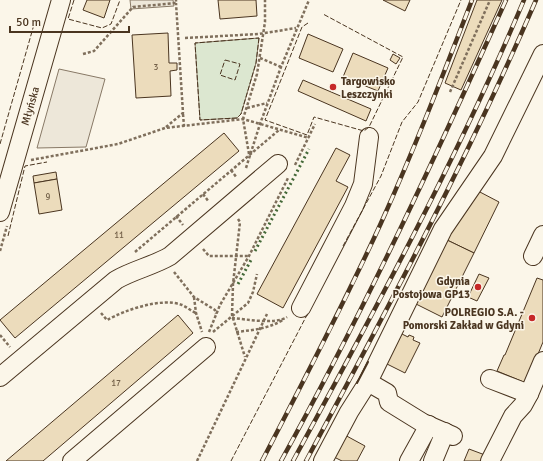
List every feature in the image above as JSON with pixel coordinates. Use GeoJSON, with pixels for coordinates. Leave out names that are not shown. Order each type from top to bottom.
{"type":"FeatureCollection","features":[{"type":"Feature","properties":{"kind":"street","name":"Młyńska"},"geometry":{"type":"LineString","coordinates":[[0,212],[61,0]]}},
{"type":"Feature","properties":{"kind":"street"},"geometry":{"type":"LineString","coordinates":[[323,461],[349,412],[368,382],[436,243],[453,213],[493,156],[543,55]]}},
{"type":"Feature","properties":{"kind":"street"},"geometry":{"type":"LineString","coordinates":[[301,308],[354,206],[363,184],[369,137]]}},
{"type":"Feature","properties":{"kind":"street"},"geometry":{"type":"LineString","coordinates":[[0,377],[116,280],[129,272],[156,264],[170,256],[278,164]]}},
{"type":"Feature","properties":{"kind":"street"},"geometry":{"type":"LineString","coordinates":[[533,256],[543,235]]}},
{"type":"Feature","properties":{"kind":"street"},"geometry":{"type":"LineString","coordinates":[[72,461],[206,347]]}},
{"type":"Feature","properties":{"kind":"street"},"geometry":{"type":"LineString","coordinates":[[490,461],[513,416],[523,405],[529,394],[543,361]]}},
{"type":"Feature","properties":{"kind":"street"},"geometry":{"type":"LineString","coordinates":[[490,379],[529,394]]}},
{"type":"Feature","properties":{"kind":"street"},"geometry":{"type":"LineString","coordinates":[[368,382],[387,393],[389,402],[442,431]]}},
{"type":"Feature","properties":{"kind":"street"},"geometry":{"type":"LineString","coordinates":[[409,461],[442,431]]}},
{"type":"Feature","properties":{"kind":"street"},"geometry":{"type":"LineString","coordinates":[[433,461],[442,431]]}},
{"type":"Feature","properties":{"kind":"path"},"geometry":{"type":"LineString","coordinates":[[249,155],[242,119],[258,74],[264,33],[265,0]]}},
{"type":"Feature","properties":{"kind":"path"},"geometry":{"type":"LineString","coordinates":[[249,155],[267,102],[296,28],[309,0]]}},
{"type":"Feature","properties":{"kind":"path"},"geometry":{"type":"LineString","coordinates":[[450,92],[490,0]]}},
{"type":"Feature","properties":{"kind":"path"},"geometry":{"type":"LineString","coordinates":[[83,54],[94,51],[133,7],[176,2],[184,126]]}},
{"type":"Feature","properties":{"kind":"path"},"geometry":{"type":"LineString","coordinates":[[185,38],[264,33],[296,28]]}},
{"type":"Feature","properties":{"kind":"path"},"geometry":{"type":"LineString","coordinates":[[260,58],[281,67]]}},
{"type":"Feature","properties":{"kind":"path"},"geometry":{"type":"LineString","coordinates":[[246,108],[267,102]]}},
{"type":"Feature","properties":{"kind":"path"},"geometry":{"type":"LineString","coordinates":[[165,128],[183,113]]}},
{"type":"Feature","properties":{"kind":"path"},"geometry":{"type":"LineString","coordinates":[[24,162],[118,144],[165,128],[242,119],[309,138]]}},
{"type":"Feature","properties":{"kind":"path"},"geometry":{"type":"LineString","coordinates":[[257,274],[253,292],[248,303],[206,338],[220,306],[249,256],[315,124]]}},
{"type":"Feature","properties":{"kind":"path"},"geometry":{"type":"LineString","coordinates":[[131,255],[279,130]]}},
{"type":"Feature","properties":{"kind":"path"},"geometry":{"type":"LineString","coordinates":[[228,206],[240,222],[233,284],[232,316],[245,358]]}},
{"type":"Feature","properties":{"kind":"path"},"geometry":{"type":"LineString","coordinates":[[0,237],[4,238]]}},
{"type":"Feature","properties":{"kind":"path"},"geometry":{"type":"LineString","coordinates":[[193,237],[209,256],[249,256]]}},
{"type":"Feature","properties":{"kind":"path"},"geometry":{"type":"LineString","coordinates":[[206,347],[201,342],[203,341],[202,330],[196,313],[194,297],[215,310],[216,315]]}},
{"type":"Feature","properties":{"kind":"path"},"geometry":{"type":"LineString","coordinates":[[119,313],[156,304],[174,303],[182,305],[196,313]]}},
{"type":"Feature","properties":{"kind":"path"},"geometry":{"type":"LineString","coordinates":[[215,310],[220,306]]}},
{"type":"Feature","properties":{"kind":"path"},"geometry":{"type":"LineString","coordinates":[[236,332],[260,330],[271,326],[285,319],[301,308]]}},
{"type":"Feature","properties":{"kind":"path"},"geometry":{"type":"LineString","coordinates":[[197,461],[245,358],[268,314]]}},
{"type":"Feature","properties":{"kind":"path"},"geometry":{"type":"LineString","coordinates":[[232,316],[264,320],[285,319]]}},
{"type":"Feature","properties":{"kind":"green space"},"geometry":{"type":"Polygon","coordinates":[[[259,38],[256,63],[241,114],[237,118],[200,120],[195,43],[259,38]]]}},
{"type":"Feature","properties":{"kind":"shaded area"},"geometry":{"type":"Polygon","coordinates":[[[130,0],[173,0],[174,6],[131,9],[130,0]]]}},
{"type":"Feature","properties":{"kind":"shaded area"},"geometry":{"type":"Polygon","coordinates":[[[59,69],[105,79],[86,147],[37,148],[59,69]]]}},
{"type":"Feature","properties":{"kind":"building"},"geometry":{"type":"Polygon","coordinates":[[[87,0],[110,0],[104,18],[83,10],[87,0]]]}},
{"type":"Feature","properties":{"kind":"building"},"geometry":{"type":"Polygon","coordinates":[[[218,0],[256,0],[257,16],[220,19],[218,0]]]}},
{"type":"Feature","properties":{"kind":"building"},"geometry":{"type":"Polygon","coordinates":[[[383,0],[410,0],[405,11],[383,0]]]}},
{"type":"Feature","properties":{"kind":"building"},"geometry":{"type":"Polygon","coordinates":[[[477,0],[502,0],[461,90],[445,83],[477,0]]]}},
{"type":"Feature","properties":{"kind":"building"},"geometry":{"type":"Polygon","coordinates":[[[168,33],[169,63],[177,63],[177,70],[170,71],[171,96],[136,98],[132,35],[168,33]]]}},
{"type":"Feature","properties":{"kind":"building"},"geometry":{"type":"Polygon","coordinates":[[[308,34],[343,49],[333,72],[299,58],[308,34]]]}},
{"type":"Feature","properties":{"kind":"building"},"geometry":{"type":"Polygon","coordinates":[[[353,53],[388,68],[378,91],[343,77],[353,53]]]}},
{"type":"Feature","properties":{"kind":"building"},"geometry":{"type":"Polygon","coordinates":[[[393,54],[400,58],[396,64],[390,60],[393,54]]]}},
{"type":"Feature","properties":{"kind":"building"},"geometry":{"type":"Polygon","coordinates":[[[303,80],[371,109],[366,121],[298,91],[303,80]]]}},
{"type":"Feature","properties":{"kind":"building"},"geometry":{"type":"Polygon","coordinates":[[[224,133],[239,151],[15,338],[0,320],[224,133]]]}},
{"type":"Feature","properties":{"kind":"building"},"geometry":{"type":"Polygon","coordinates":[[[336,148],[350,155],[336,181],[348,187],[283,308],[257,294],[336,148]]]}},
{"type":"Feature","properties":{"kind":"building"},"geometry":{"type":"Polygon","coordinates":[[[56,172],[57,179],[34,183],[33,176],[56,172]]]}},
{"type":"Feature","properties":{"kind":"building"},"geometry":{"type":"Polygon","coordinates":[[[57,179],[62,210],[39,214],[34,183],[57,179]]]}},
{"type":"Feature","properties":{"kind":"building"},"geometry":{"type":"Polygon","coordinates":[[[478,191],[499,202],[474,253],[447,240],[462,210],[466,212],[478,191]]]}},
{"type":"Feature","properties":{"kind":"building"},"geometry":{"type":"Polygon","coordinates":[[[447,240],[474,253],[442,317],[416,304],[447,240]]]}},
{"type":"Feature","properties":{"kind":"building","name":"Gdynia Postojowa GP13"},"geometry":{"type":"Polygon","coordinates":[[[479,274],[489,278],[477,301],[468,297],[479,274]]]}},
{"type":"Feature","properties":{"kind":"building","name":"POLREGIO S.A. - Pomorski Zakład w Gdyni"},"geometry":{"type":"Polygon","coordinates":[[[537,278],[543,280],[543,342],[526,383],[497,371],[537,278]]]}},
{"type":"Feature","properties":{"kind":"building"},"geometry":{"type":"Polygon","coordinates":[[[178,315],[193,333],[43,461],[6,461],[178,315]]]}},
{"type":"Feature","properties":{"kind":"building"},"geometry":{"type":"Polygon","coordinates":[[[400,333],[408,337],[409,335],[414,337],[413,340],[420,343],[405,373],[385,363],[400,333]]]}},
{"type":"Feature","properties":{"kind":"building"},"geometry":{"type":"Polygon","coordinates":[[[343,434],[365,446],[357,461],[342,461],[332,456],[343,434]]]}},
{"type":"Feature","properties":{"kind":"building"},"geometry":{"type":"Polygon","coordinates":[[[469,449],[485,455],[482,461],[464,461],[469,449]]]}},
{"type":"Feature","properties":{"kind":"railway"},"geometry":{"type":"LineString","coordinates":[[262,461],[338,313],[381,223],[417,140],[472,0]]}},
{"type":"Feature","properties":{"kind":"railway"},"geometry":{"type":"LineString","coordinates":[[281,461],[312,405],[398,233],[506,0]]}},
{"type":"Feature","properties":{"kind":"railway"},"geometry":{"type":"LineString","coordinates":[[293,461],[414,234],[471,118],[524,0]]}},
{"type":"Feature","properties":{"kind":"railway"},"geometry":{"type":"LineString","coordinates":[[306,461],[367,347],[455,175],[536,0]]}},
{"type":"Feature","properties":{"kind":"hedge"},"geometry":{"type":"LineString","coordinates":[[255,251],[309,149]]}},
{"type":"Feature","properties":{"kind":"hedge"},"geometry":{"type":"LineString","coordinates":[[238,284],[251,260]]}},
{"type":"Feature","properties":{"kind":"fence"},"geometry":{"type":"LineString","coordinates":[[74,0],[68,19],[102,28],[111,24],[120,0]]}},
{"type":"Feature","properties":{"kind":"fence"},"geometry":{"type":"LineString","coordinates":[[343,246],[381,176],[402,122],[418,102],[461,0]]}},
{"type":"Feature","properties":{"kind":"fence"},"geometry":{"type":"LineString","coordinates":[[308,23],[302,27],[265,120],[307,135],[314,117],[364,131],[369,127],[403,57],[323,14]]}},
{"type":"Feature","properties":{"kind":"fence"},"geometry":{"type":"LineString","coordinates":[[0,144],[35,21]]}},
{"type":"Feature","properties":{"kind":"fence"},"geometry":{"type":"LineString","coordinates":[[259,38],[256,63],[241,114],[237,118],[200,120],[195,43],[259,38]]}},
{"type":"Feature","properties":{"kind":"fence"},"geometry":{"type":"LineString","coordinates":[[225,60],[240,64],[235,80],[220,75],[225,60]]}},
{"type":"Feature","properties":{"kind":"fence"},"geometry":{"type":"LineString","coordinates":[[8,236],[25,166],[47,162]]}},
{"type":"Feature","properties":{"kind":"fence"},"geometry":{"type":"LineString","coordinates":[[231,461],[308,313]]}},
{"type":"Feature","properties":{"kind":"wall"},"geometry":{"type":"LineString","coordinates":[[357,383],[368,362]]}},
{"type":"Feature","properties":{"kind":"place","name":"Targowisko Leszczynki"},"geometry":{"type":"Point","coordinates":[333,87]}},
{"type":"Feature","properties":{"kind":"place","name":"Gdynia Postojowa GP13"},"geometry":{"type":"Point","coordinates":[478,287]}},
{"type":"Feature","properties":{"kind":"place","name":"POLREGIO S.A. - Pomorski Zakład w Gdyni"},"geometry":{"type":"Point","coordinates":[532,318]}}]}
